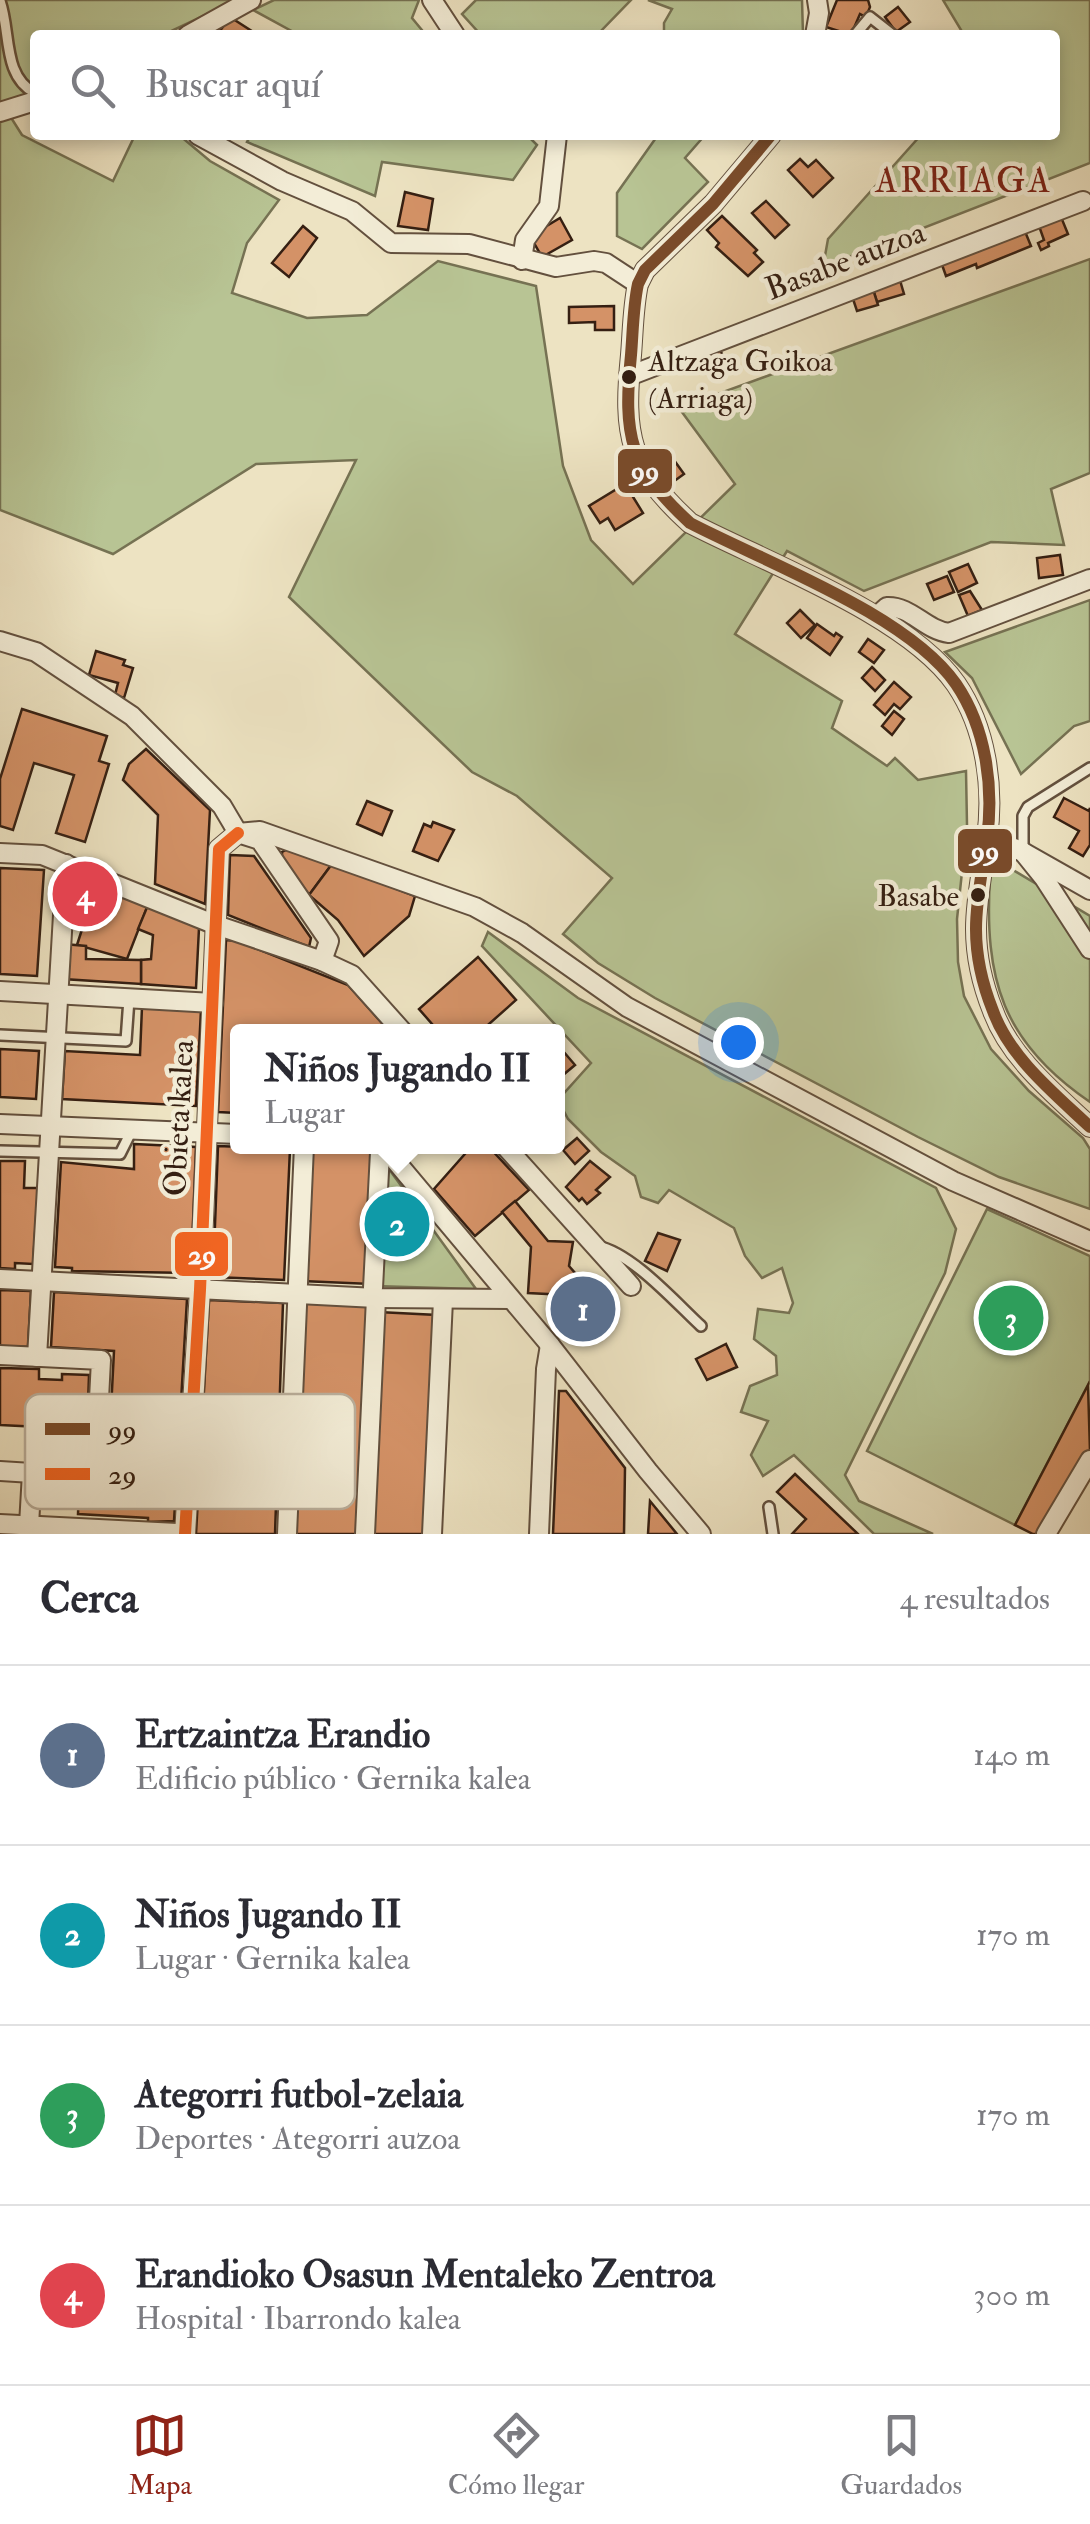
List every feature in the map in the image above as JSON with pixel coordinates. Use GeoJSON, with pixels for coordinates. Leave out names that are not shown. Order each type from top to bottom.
{"type":"FeatureCollection","features":[{"type":"Feature","properties":{"kind":"street"},"geometry":{"type":"LineString","coordinates":[[197,30],[251,0]]}},
{"type":"Feature","properties":{"kind":"street"},"geometry":{"type":"LineString","coordinates":[[432,0],[452,30]]}},
{"type":"Feature","properties":{"kind":"street"},"geometry":{"type":"LineString","coordinates":[[817,0],[819,30]]}},
{"type":"Feature","properties":{"kind":"street"},"geometry":{"type":"LineString","coordinates":[[0,112],[30,103]]}},
{"type":"Feature","properties":{"kind":"street"},"geometry":{"type":"LineString","coordinates":[[207,140],[282,182],[352,211],[390,242],[468,244],[556,266],[606,263],[638,284]]}},
{"type":"Feature","properties":{"kind":"street"},"geometry":{"type":"LineString","coordinates":[[522,260],[524,240],[548,206],[556,140]]}},
{"type":"Feature","properties":{"kind":"street"},"geometry":{"type":"LineString","coordinates":[[767,140],[713,204],[644,270],[638,284],[626,405],[629,432],[642,470],[690,524],[877,616],[913,641],[955,684],[980,734],[988,774],[988,836],[976,930],[980,966],[994,1014],[1039,1079],[1090,1127]]}},
{"type":"Feature","properties":{"kind":"street","name":"Basabe auzoa"},"geometry":{"type":"LineString","coordinates":[[629,376],[1082,201]]}},
{"type":"Feature","properties":{"kind":"street"},"geometry":{"type":"LineString","coordinates":[[877,616],[887,607],[898,607],[937,632],[949,633],[1090,580]]}},
{"type":"Feature","properties":{"kind":"street"},"geometry":{"type":"LineString","coordinates":[[0,641],[36,652],[132,716],[222,806],[238,833],[260,840],[329,942],[322,961]]}},
{"type":"Feature","properties":{"kind":"street"},"geometry":{"type":"LineString","coordinates":[[238,833],[260,831],[475,906],[522,933],[627,1007],[998,1202],[1090,1240]]}},
{"type":"Feature","properties":{"kind":"street","name":"Obieta kalea"},"geometry":{"type":"LineString","coordinates":[[194,1394],[219,849],[238,833]]}},
{"type":"Feature","properties":{"kind":"street"},"geometry":{"type":"LineString","coordinates":[[988,836],[1090,890]]}},
{"type":"Feature","properties":{"kind":"street"},"geometry":{"type":"LineString","coordinates":[[1023,852],[1090,949]]}},
{"type":"Feature","properties":{"kind":"street"},"geometry":{"type":"LineString","coordinates":[[0,853],[42,855],[216,926],[322,961],[352,975],[395,1024]]}},
{"type":"Feature","properties":{"kind":"street"},"geometry":{"type":"LineString","coordinates":[[38,1357],[66,864]]}},
{"type":"Feature","properties":{"kind":"street"},"geometry":{"type":"LineString","coordinates":[[0,991],[213,1004]]}},
{"type":"Feature","properties":{"kind":"street"},"geometry":{"type":"LineString","coordinates":[[0,1124],[230,1134]]}},
{"type":"Feature","properties":{"kind":"street"},"geometry":{"type":"LineString","coordinates":[[293,1394],[304,1154]]}},
{"type":"Feature","properties":{"kind":"street"},"geometry":{"type":"LineString","coordinates":[[365,1534],[381,1154]]}},
{"type":"Feature","properties":{"kind":"street"},"geometry":{"type":"LineString","coordinates":[[385,1154],[550,1344],[702,1534]]}},
{"type":"Feature","properties":{"kind":"street"},"geometry":{"type":"LineString","coordinates":[[512,1154],[632,1286]]}},
{"type":"Feature","properties":{"kind":"street"},"geometry":{"type":"LineString","coordinates":[[0,1279],[297,1294],[374,1293],[443,1300],[510,1299]]}},
{"type":"Feature","properties":{"kind":"street"},"geometry":{"type":"LineString","coordinates":[[432,1534],[443,1300]]}},
{"type":"Feature","properties":{"kind":"street"},"geometry":{"type":"LineString","coordinates":[[538,1534],[550,1344]]}},
{"type":"Feature","properties":{"kind":"street"},"geometry":{"type":"LineString","coordinates":[[0,1355],[101,1360],[99,1394]]}},
{"type":"Feature","properties":{"kind":"street"},"geometry":{"type":"LineString","coordinates":[[1046,1534],[1090,1460]]}},
{"type":"Feature","properties":{"kind":"street"},"geometry":{"type":"LineString","coordinates":[[0,1471],[25,1473]]}},
{"type":"Feature","properties":{"kind":"street"},"geometry":{"type":"LineString","coordinates":[[29,1525],[30,1509]]}},
{"type":"Feature","properties":{"kind":"street","name":"Obieta kalea"},"geometry":{"type":"LineString","coordinates":[[185,1534],[187,1509]]}},
{"type":"Feature","properties":{"kind":"street"},"geometry":{"type":"LineString","coordinates":[[287,1534],[288,1509]]}},
{"type":"Feature","properties":{"kind":"street"},"geometry":{"type":"LineString","coordinates":[[0,1524],[177,1534]]}},
{"type":"Feature","properties":{"kind":"lane"},"geometry":{"type":"LineString","coordinates":[[0,1],[13,65],[30,90]]}},
{"type":"Feature","properties":{"kind":"lane"},"geometry":{"type":"LineString","coordinates":[[859,30],[870,17],[887,30]]}},
{"type":"Feature","properties":{"kind":"lane"},"geometry":{"type":"LineString","coordinates":[[1023,852],[1024,816],[1028,808],[1090,768]]}},
{"type":"Feature","properties":{"kind":"lane"},"geometry":{"type":"LineString","coordinates":[[0,1035],[126,1041],[130,999]]}},
{"type":"Feature","properties":{"kind":"lane"},"geometry":{"type":"LineString","coordinates":[[0,1151],[120,1154],[132,1130]]}},
{"type":"Feature","properties":{"kind":"lane"},"geometry":{"type":"LineString","coordinates":[[595,1246],[611,1249],[639,1270],[701,1326]]}},
{"type":"Feature","properties":{"kind":"lane"},"geometry":{"type":"LineString","coordinates":[[770,1507],[774,1534]]}},
{"type":"Feature","properties":{"kind":"green space"},"geometry":{"type":"Polygon","coordinates":[[[0,0],[237,0],[174,30],[30,30],[30,95],[0,104],[0,0]]]}},
{"type":"Feature","properties":{"kind":"green space"},"geometry":{"type":"Polygon","coordinates":[[[274,0],[419,0],[412,18],[422,30],[290,30],[253,10],[274,0]]]}},
{"type":"Feature","properties":{"kind":"green space"},"geometry":{"type":"Polygon","coordinates":[[[476,0],[631,0],[602,30],[476,30],[462,14],[476,0]]]}},
{"type":"Feature","properties":{"kind":"green space"},"geometry":{"type":"Polygon","coordinates":[[[648,0],[802,0],[803,30],[664,30],[672,9],[648,0]]]}},
{"type":"Feature","properties":{"kind":"green space"},"geometry":{"type":"Polygon","coordinates":[[[943,0],[1090,0],[1090,163],[823,267],[828,239],[917,140],[1060,140],[1060,30],[961,30],[943,0]]]}},
{"type":"Feature","properties":{"kind":"green space"},"geometry":{"type":"Polygon","coordinates":[[[10,116],[22,135],[113,181],[133,140],[185,140],[210,161],[279,200],[247,243],[232,293],[307,318],[367,315],[438,261],[536,286],[563,466],[591,540],[633,584],[735,484],[679,408],[1090,259],[1090,473],[1051,489],[1064,545],[991,542],[864,591],[787,551],[735,634],[842,701],[832,728],[887,766],[895,758],[918,780],[966,771],[967,825],[957,919],[964,996],[991,1049],[1090,1149],[1090,1209],[999,1177],[918,1137],[655,998],[598,963],[563,934],[612,878],[517,796],[472,772],[289,597],[356,460],[256,464],[113,554],[0,510],[0,119],[10,116]]]}},
{"type":"Feature","properties":{"kind":"green space"},"geometry":{"type":"Polygon","coordinates":[[[532,140],[537,145],[513,180],[382,162],[375,196],[247,142],[532,140]]]}},
{"type":"Feature","properties":{"kind":"green space"},"geometry":{"type":"Polygon","coordinates":[[[654,140],[701,140],[685,158],[708,182],[642,249],[617,236],[617,193],[654,140]]]}},
{"type":"Feature","properties":{"kind":"green space"},"geometry":{"type":"Polygon","coordinates":[[[1090,600],[1090,721],[1074,726],[1021,774],[972,678],[945,652],[1090,600]]]}},
{"type":"Feature","properties":{"kind":"green space"},"geometry":{"type":"Polygon","coordinates":[[[1003,864],[1090,916],[1090,1102],[1036,1056],[1005,1005],[996,977],[989,913],[990,877],[1003,864]]]}},
{"type":"Feature","properties":{"kind":"green space"},"geometry":{"type":"Polygon","coordinates":[[[488,932],[578,998],[936,1188],[956,1229],[945,1273],[845,1475],[859,1501],[933,1534],[874,1534],[794,1455],[763,1476],[751,1455],[768,1421],[741,1412],[750,1386],[777,1375],[776,1356],[754,1339],[758,1309],[789,1313],[793,1303],[782,1268],[762,1278],[745,1256],[734,1228],[669,1190],[658,1203],[641,1197],[635,1176],[601,1152],[568,1119],[565,1092],[591,1063],[565,1035],[565,1024],[555,1024],[482,946],[488,932]]]}},
{"type":"Feature","properties":{"kind":"green space"},"geometry":{"type":"Polygon","coordinates":[[[381,1158],[476,1289],[374,1286],[381,1158]]]}},
{"type":"Feature","properties":{"kind":"green space"},"geometry":{"type":"Polygon","coordinates":[[[987,1209],[1090,1256],[1090,1381],[1015,1525],[867,1451],[987,1209]]]}},
{"type":"Feature","properties":{"kind":"building"},"geometry":{"type":"Polygon","coordinates":[[[837,0],[868,0],[866,17],[860,14],[853,30],[826,27],[837,0]]]}},
{"type":"Feature","properties":{"kind":"building"},"geometry":{"type":"Polygon","coordinates":[[[898,7],[910,22],[895,30],[885,17],[898,7]]]}},
{"type":"Feature","properties":{"kind":"building"},"geometry":{"type":"Polygon","coordinates":[[[230,17],[250,30],[221,30],[230,17]]]}},
{"type":"Feature","properties":{"kind":"building"},"geometry":{"type":"Polygon","coordinates":[[[800,159],[808,167],[816,160],[833,178],[813,197],[788,170],[800,159]]]}},
{"type":"Feature","properties":{"kind":"building"},"geometry":{"type":"Polygon","coordinates":[[[405,192],[433,199],[428,230],[398,226],[405,192]]]}},
{"type":"Feature","properties":{"kind":"building"},"geometry":{"type":"Polygon","coordinates":[[[766,201],[789,225],[775,238],[752,213],[766,201]]]}},
{"type":"Feature","properties":{"kind":"building"},"geometry":{"type":"Polygon","coordinates":[[[722,216],[757,250],[754,253],[763,262],[748,276],[716,247],[719,243],[707,230],[722,216]]]}},
{"type":"Feature","properties":{"kind":"building"},"geometry":{"type":"Polygon","coordinates":[[[1061,217],[1068,234],[1041,250],[1038,243],[1044,240],[1039,226],[1061,217]]]}},
{"type":"Feature","properties":{"kind":"building"},"geometry":{"type":"Polygon","coordinates":[[[560,218],[572,240],[542,257],[530,236],[560,218]]]}},
{"type":"Feature","properties":{"kind":"building"},"geometry":{"type":"Polygon","coordinates":[[[303,226],[317,238],[289,277],[272,263],[303,226]]]}},
{"type":"Feature","properties":{"kind":"building"},"geometry":{"type":"Polygon","coordinates":[[[1024,229],[1031,246],[946,276],[941,262],[1024,229]]]}},
{"type":"Feature","properties":{"kind":"building"},"geometry":{"type":"Polygon","coordinates":[[[899,277],[904,294],[877,302],[872,286],[899,277]]]}},
{"type":"Feature","properties":{"kind":"building"},"geometry":{"type":"Polygon","coordinates":[[[872,286],[878,305],[857,311],[851,293],[872,286]]]}},
{"type":"Feature","properties":{"kind":"building"},"geometry":{"type":"Polygon","coordinates":[[[614,306],[614,330],[595,330],[595,322],[569,323],[569,307],[614,306]]]}},
{"type":"Feature","properties":{"kind":"building"},"geometry":{"type":"Polygon","coordinates":[[[718,344],[725,362],[697,367],[692,353],[718,344]]]}},
{"type":"Feature","properties":{"kind":"building"},"geometry":{"type":"Polygon","coordinates":[[[666,449],[684,474],[666,487],[648,462],[666,449]]]}},
{"type":"Feature","properties":{"kind":"building"},"geometry":{"type":"Polygon","coordinates":[[[625,484],[643,513],[615,530],[608,518],[600,523],[589,506],[625,484]]]}},
{"type":"Feature","properties":{"kind":"building"},"geometry":{"type":"Polygon","coordinates":[[[1060,555],[1063,575],[1039,578],[1037,558],[1060,555]]]}},
{"type":"Feature","properties":{"kind":"building"},"geometry":{"type":"Polygon","coordinates":[[[968,564],[977,583],[958,592],[949,572],[968,564]]]}},
{"type":"Feature","properties":{"kind":"building"},"geometry":{"type":"Polygon","coordinates":[[[947,576],[954,592],[934,600],[927,584],[947,576]]]}},
{"type":"Feature","properties":{"kind":"building"},"geometry":{"type":"Polygon","coordinates":[[[970,591],[982,610],[968,616],[959,595],[970,591]]]}},
{"type":"Feature","properties":{"kind":"building"},"geometry":{"type":"Polygon","coordinates":[[[800,610],[815,625],[801,638],[787,623],[800,610]]]}},
{"type":"Feature","properties":{"kind":"building"},"geometry":{"type":"Polygon","coordinates":[[[817,624],[842,637],[830,655],[807,638],[817,624]]]}},
{"type":"Feature","properties":{"kind":"building"},"geometry":{"type":"Polygon","coordinates":[[[868,639],[884,650],[874,663],[859,652],[868,639]]]}},
{"type":"Feature","properties":{"kind":"building"},"geometry":{"type":"Polygon","coordinates":[[[96,651],[125,660],[123,665],[133,668],[124,698],[115,695],[118,683],[89,675],[96,651]]]}},
{"type":"Feature","properties":{"kind":"building"},"geometry":{"type":"Polygon","coordinates":[[[872,667],[885,680],[875,691],[862,678],[872,667]]]}},
{"type":"Feature","properties":{"kind":"building"},"geometry":{"type":"Polygon","coordinates":[[[894,682],[911,697],[900,709],[894,704],[885,715],[874,705],[894,682]]]}},
{"type":"Feature","properties":{"kind":"building"},"geometry":{"type":"Polygon","coordinates":[[[22,709],[107,736],[99,761],[109,764],[85,842],[56,833],[74,775],[34,763],[13,830],[0,826],[0,779],[22,709]]]}},
{"type":"Feature","properties":{"kind":"building"},"geometry":{"type":"Polygon","coordinates":[[[894,711],[904,719],[892,735],[882,726],[894,711]]]}},
{"type":"Feature","properties":{"kind":"building"},"geometry":{"type":"Polygon","coordinates":[[[146,749],[210,810],[205,904],[155,884],[158,815],[123,780],[129,764],[146,749]]]}},
{"type":"Feature","properties":{"kind":"building"},"geometry":{"type":"Polygon","coordinates":[[[1064,798],[1089,811],[1090,808],[1090,845],[1083,856],[1069,848],[1079,831],[1054,817],[1064,798]]]}},
{"type":"Feature","properties":{"kind":"building"},"geometry":{"type":"Polygon","coordinates":[[[367,801],[392,811],[382,835],[357,824],[367,801]]]}},
{"type":"Feature","properties":{"kind":"building"},"geometry":{"type":"Polygon","coordinates":[[[433,822],[454,830],[438,861],[413,851],[424,824],[431,827],[433,822]]]}},
{"type":"Feature","properties":{"kind":"building"},"geometry":{"type":"Polygon","coordinates":[[[290,848],[332,864],[309,895],[282,858],[282,852],[290,848]]]}},
{"type":"Feature","properties":{"kind":"building"},"geometry":{"type":"Polygon","coordinates":[[[230,855],[254,856],[311,938],[309,947],[228,915],[230,855]]]}},
{"type":"Feature","properties":{"kind":"building"},"geometry":{"type":"Polygon","coordinates":[[[332,864],[415,896],[409,916],[364,956],[338,920],[309,895],[332,864]]]}},
{"type":"Feature","properties":{"kind":"building"},"geometry":{"type":"Polygon","coordinates":[[[0,868],[44,870],[37,976],[0,974],[0,868]]]}},
{"type":"Feature","properties":{"kind":"building"},"geometry":{"type":"Polygon","coordinates":[[[78,877],[148,905],[127,959],[77,945],[85,920],[76,915],[78,877]]]}},
{"type":"Feature","properties":{"kind":"building"},"geometry":{"type":"Polygon","coordinates":[[[148,905],[199,928],[196,988],[141,984],[141,960],[151,959],[153,935],[138,929],[148,905]]]}},
{"type":"Feature","properties":{"kind":"building"},"geometry":{"type":"Polygon","coordinates":[[[226,940],[348,985],[383,1024],[230,1024],[230,1113],[218,1112],[226,940]]]}},
{"type":"Feature","properties":{"kind":"building"},"geometry":{"type":"Polygon","coordinates":[[[64,944],[86,946],[86,959],[141,960],[141,984],[63,979],[64,944]]]}},
{"type":"Feature","properties":{"kind":"building"},"geometry":{"type":"Polygon","coordinates":[[[478,957],[516,1000],[489,1024],[432,1024],[419,1009],[478,957]]]}},
{"type":"Feature","properties":{"kind":"building"},"geometry":{"type":"Polygon","coordinates":[[[142,1007],[201,1010],[196,1106],[62,1099],[65,1051],[140,1055],[142,1007]]]}},
{"type":"Feature","properties":{"kind":"building"},"geometry":{"type":"Polygon","coordinates":[[[0,1049],[39,1051],[36,1099],[0,1097],[0,1049]]]}},
{"type":"Feature","properties":{"kind":"building"},"geometry":{"type":"Polygon","coordinates":[[[565,1053],[575,1065],[565,1073],[565,1053]]]}},
{"type":"Feature","properties":{"kind":"building"},"geometry":{"type":"Polygon","coordinates":[[[577,1138],[589,1151],[575,1164],[565,1148],[577,1138]]]}},
{"type":"Feature","properties":{"kind":"building"},"geometry":{"type":"Polygon","coordinates":[[[134,1144],[196,1147],[191,1273],[72,1271],[55,1267],[61,1162],[134,1169],[134,1144]]]}},
{"type":"Feature","properties":{"kind":"building"},"geometry":{"type":"Polygon","coordinates":[[[218,1146],[230,1146],[230,1154],[290,1154],[284,1280],[213,1277],[218,1146]]]}},
{"type":"Feature","properties":{"kind":"building"},"geometry":{"type":"Polygon","coordinates":[[[309,1154],[378,1154],[371,1284],[302,1281],[309,1154]]]}},
{"type":"Feature","properties":{"kind":"building"},"geometry":{"type":"Polygon","coordinates":[[[465,1154],[495,1154],[529,1190],[475,1236],[434,1189],[465,1154]]]}},
{"type":"Feature","properties":{"kind":"building"},"geometry":{"type":"Polygon","coordinates":[[[0,1161],[25,1161],[24,1188],[38,1188],[33,1264],[15,1263],[15,1269],[0,1268],[0,1161]]]}},
{"type":"Feature","properties":{"kind":"building"},"geometry":{"type":"Polygon","coordinates":[[[590,1161],[610,1177],[587,1204],[566,1187],[590,1161]]]}},
{"type":"Feature","properties":{"kind":"building"},"geometry":{"type":"Polygon","coordinates":[[[515,1201],[548,1241],[573,1242],[569,1266],[595,1296],[579,1309],[567,1295],[528,1293],[531,1247],[502,1212],[515,1201]]]}},
{"type":"Feature","properties":{"kind":"building"},"geometry":{"type":"Polygon","coordinates":[[[658,1233],[680,1240],[667,1271],[645,1261],[658,1233]]]}},
{"type":"Feature","properties":{"kind":"building"},"geometry":{"type":"Polygon","coordinates":[[[0,1290],[31,1291],[28,1347],[0,1346],[0,1290]]]}},
{"type":"Feature","properties":{"kind":"building"},"geometry":{"type":"Polygon","coordinates":[[[54,1292],[187,1299],[181,1394],[112,1394],[114,1351],[51,1347],[54,1292]]]}},
{"type":"Feature","properties":{"kind":"building"},"geometry":{"type":"Polygon","coordinates":[[[209,1300],[283,1303],[280,1394],[204,1394],[209,1300]]]}},
{"type":"Feature","properties":{"kind":"building"},"geometry":{"type":"Polygon","coordinates":[[[302,1303],[372,1305],[358,1534],[293,1534],[294,1509],[355,1509],[355,1394],[298,1394],[302,1303]]]}},
{"type":"Feature","properties":{"kind":"building"},"geometry":{"type":"Polygon","coordinates":[[[378,1312],[437,1315],[427,1534],[371,1534],[378,1312]]]}},
{"type":"Feature","properties":{"kind":"building"},"geometry":{"type":"Polygon","coordinates":[[[726,1344],[737,1367],[707,1380],[696,1359],[726,1344]]]}},
{"type":"Feature","properties":{"kind":"building"},"geometry":{"type":"Polygon","coordinates":[[[0,1368],[39,1369],[39,1379],[62,1380],[62,1374],[89,1375],[88,1394],[25,1394],[25,1426],[0,1425],[0,1368]]]}},
{"type":"Feature","properties":{"kind":"building"},"geometry":{"type":"Polygon","coordinates":[[[1088,1385],[1090,1452],[1052,1507],[1039,1534],[1033,1534],[1015,1525],[1088,1385]]]}},
{"type":"Feature","properties":{"kind":"building"},"geometry":{"type":"Polygon","coordinates":[[[559,1391],[566,1391],[625,1468],[624,1534],[553,1534],[559,1391]]]}},
{"type":"Feature","properties":{"kind":"building"},"geometry":{"type":"Polygon","coordinates":[[[795,1474],[858,1534],[792,1534],[806,1519],[777,1492],[795,1474]]]}},
{"type":"Feature","properties":{"kind":"building"},"geometry":{"type":"Polygon","coordinates":[[[650,1501],[677,1534],[648,1534],[650,1501]]]}},
{"type":"Feature","properties":{"kind":"building"},"geometry":{"type":"Polygon","coordinates":[[[78,1509],[175,1509],[174,1521],[78,1514],[78,1509]]]}},
{"type":"Feature","properties":{"kind":"building"},"geometry":{"type":"Polygon","coordinates":[[[197,1509],[276,1509],[275,1534],[196,1534],[197,1509]]]}},
{"type":"Feature","properties":{"kind":"transit line","name":"99"},"geometry":{"type":"LineString","coordinates":[[767,140],[713,204],[645,270],[638,284],[628,408],[635,448],[654,485],[690,523],[871,613],[934,659],[956,684],[981,739],[988,778],[989,819],[976,929],[986,991],[1001,1028],[1022,1060],[1090,1127]]}},
{"type":"Feature","properties":{"kind":"transit line","name":"29"},"geometry":{"type":"LineString","coordinates":[[194,1394],[219,849],[238,833]]}},
{"type":"Feature","properties":{"kind":"transit line","name":"29"},"geometry":{"type":"LineString","coordinates":[[185,1534],[187,1509]]}},
{"type":"Feature","properties":{"kind":"place","name":"Altzaga Goikoa (Arriaga)"},"geometry":{"type":"Point","coordinates":[629,377]}},
{"type":"Feature","properties":{"kind":"place","name":"Erandioko Osasun Mentaleko Zentroa"},"geometry":{"type":"Point","coordinates":[85,894]}},
{"type":"Feature","properties":{"kind":"place","name":"Basabe"},"geometry":{"type":"Point","coordinates":[978,895]}},
{"type":"Feature","properties":{"kind":"place","name":"Niños Jugando II"},"geometry":{"type":"Point","coordinates":[397,1224]}},
{"type":"Feature","properties":{"kind":"place","name":"Ertzaintza Erandio"},"geometry":{"type":"Point","coordinates":[583,1309]}},
{"type":"Feature","properties":{"kind":"place","name":"Ategorri futbol-zelaia"},"geometry":{"type":"Point","coordinates":[1011,1318]}},
{"type":"Feature","properties":{"kind":"district","name":"ARRIAGA"},"geometry":{"type":"Point","coordinates":[964,180]}}]}
